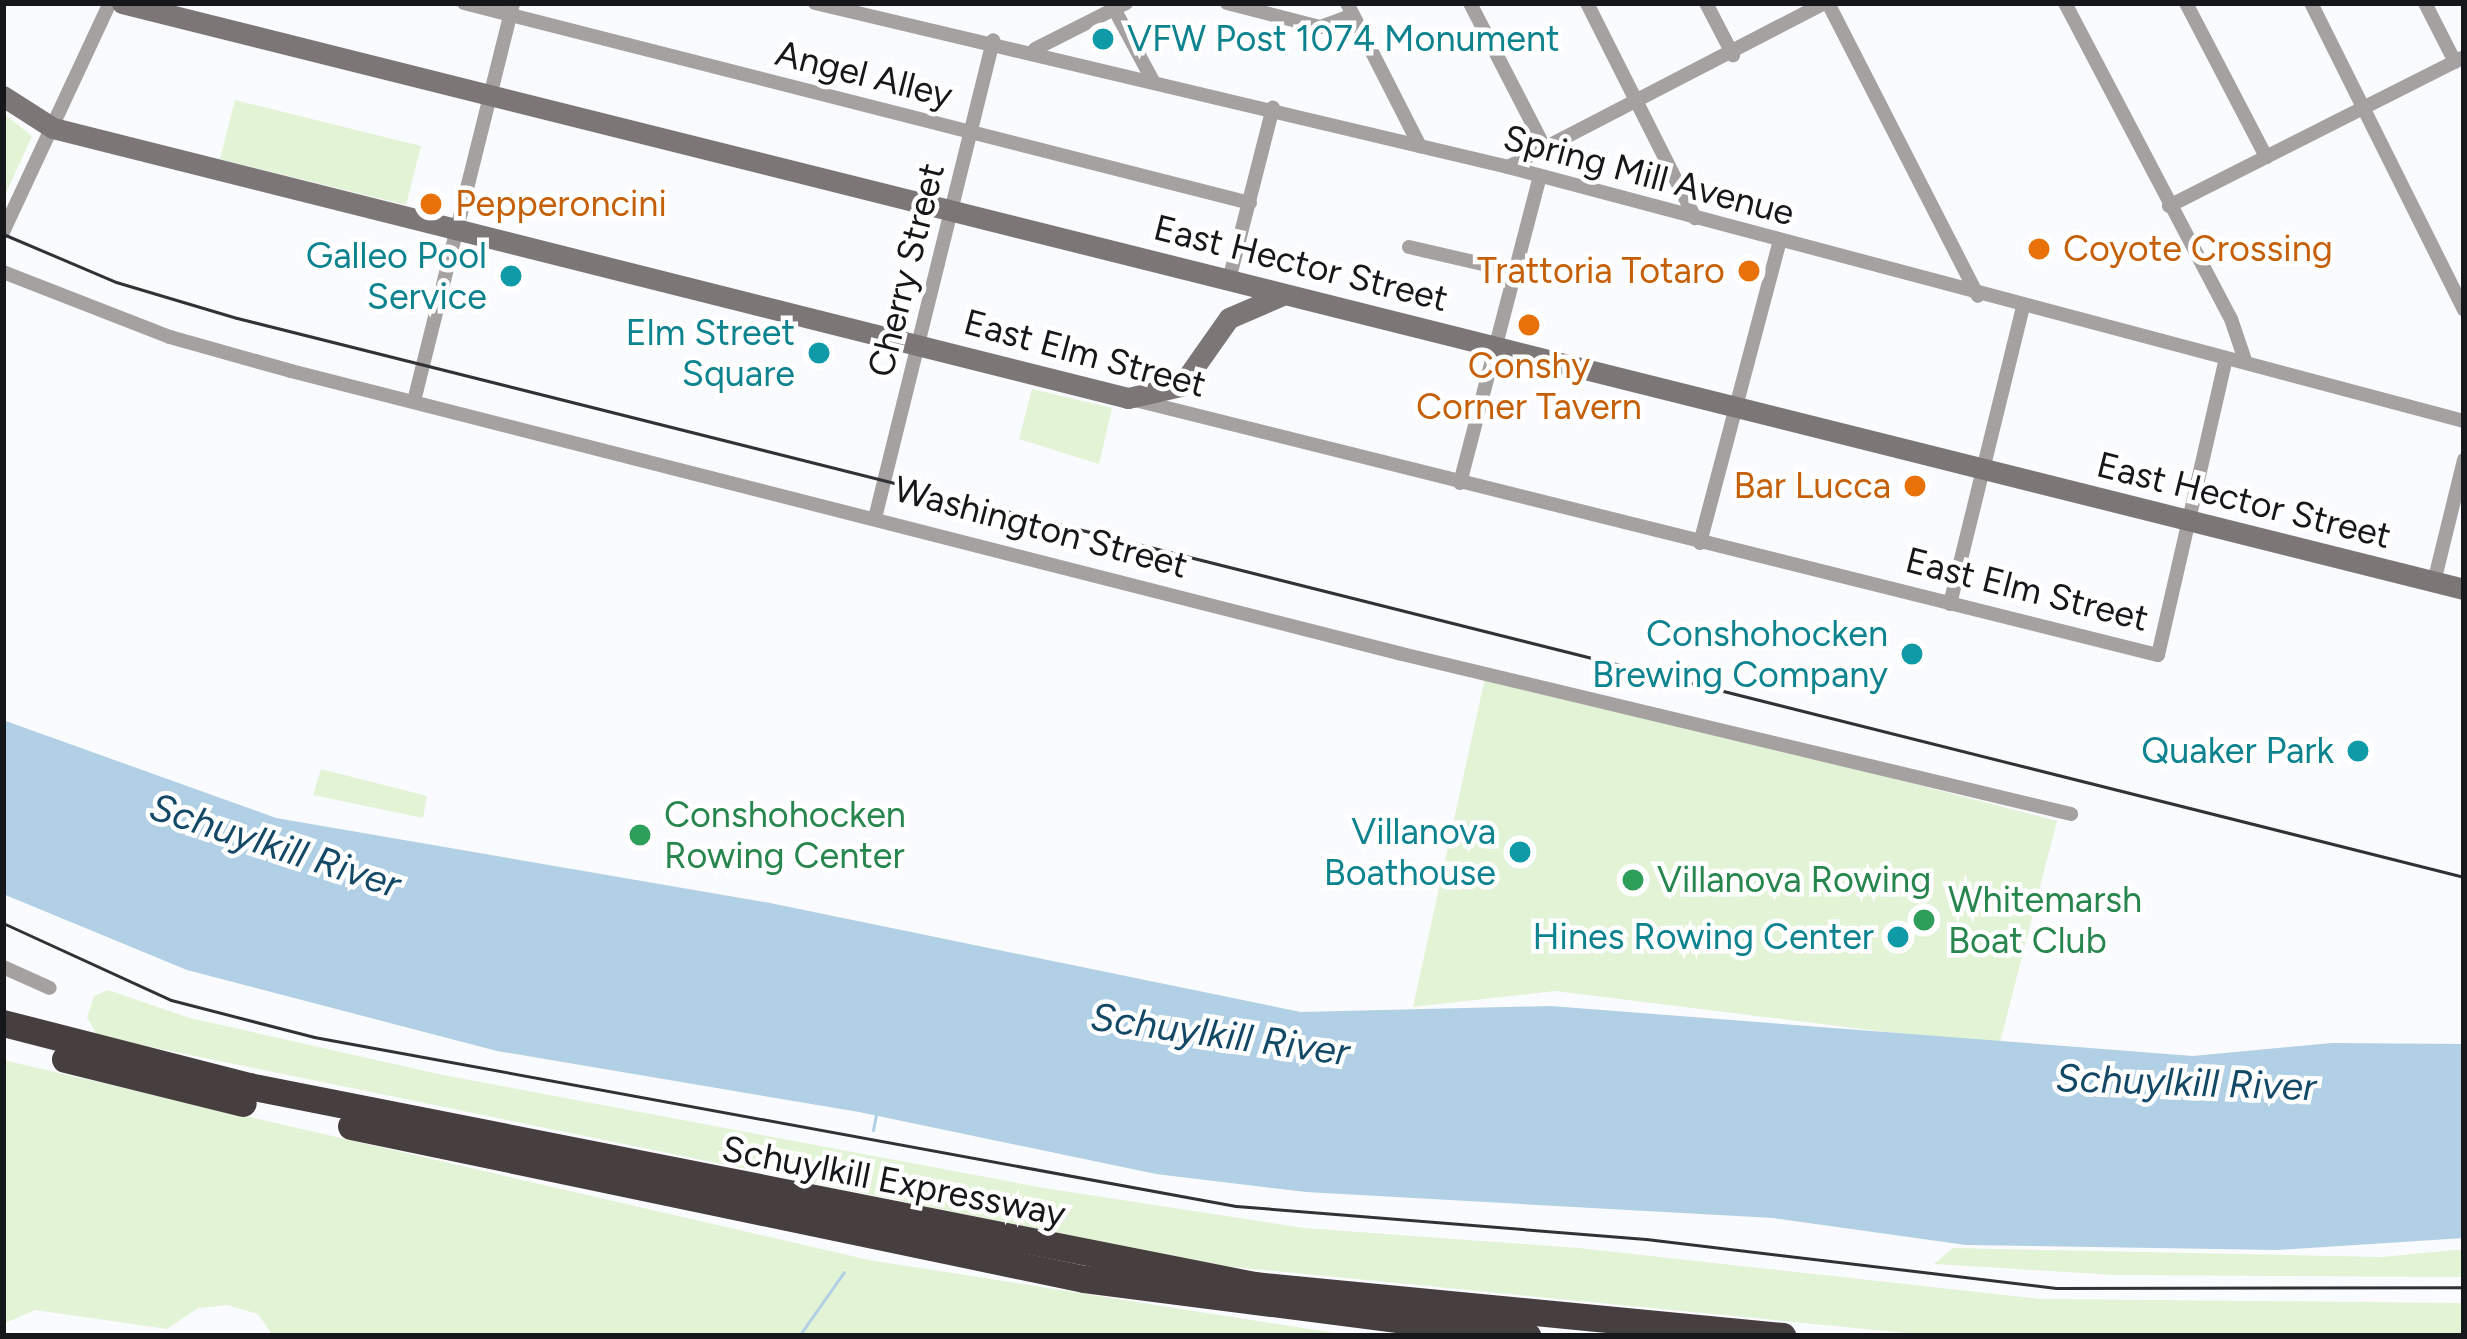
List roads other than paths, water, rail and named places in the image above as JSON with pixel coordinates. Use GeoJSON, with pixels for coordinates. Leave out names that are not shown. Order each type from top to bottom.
{"type":"FeatureCollection","features":[{"type":"Feature","properties":{"kind":"highway","name":"Schuylkill Expressway"},"geometry":{"type":"LineString","coordinates":[[3,1023],[249,1086],[1233,1282],[1783,1336]]}},
{"type":"Feature","properties":{"kind":"highway","name":"Schuylkill Expressway"},"geometry":{"type":"LineString","coordinates":[[3,1041],[170,1087],[1084,1279],[1527,1336]]}},
{"type":"Feature","properties":{"kind":"main road","name":"East Hector Street"},"geometry":{"type":"LineString","coordinates":[[122,3],[2464,589]]}},
{"type":"Feature","properties":{"kind":"main road","name":"East Elm Street"},"geometry":{"type":"LineString","coordinates":[[3,96],[53,128],[1128,398]]}},
{"type":"Feature","properties":{"kind":"main road"},"geometry":{"type":"LineString","coordinates":[[1128,398],[1170,392],[1194,376],[1229,318],[1236,298],[1229,280]]}},
{"type":"Feature","properties":{"kind":"main road"},"geometry":{"type":"LineString","coordinates":[[1229,318],[1265,298],[1317,301]]}},
{"type":"Feature","properties":{"kind":"street"},"geometry":{"type":"LineString","coordinates":[[3,232],[110,3]]}},
{"type":"Feature","properties":{"kind":"street","name":"Angel Alley"},"geometry":{"type":"LineString","coordinates":[[464,3],[512,9],[1250,203]]}},
{"type":"Feature","properties":{"kind":"street","name":"Spring Mill Avenue"},"geometry":{"type":"LineString","coordinates":[[814,3],[867,10],[1508,167],[1978,296],[2464,421]]}},
{"type":"Feature","properties":{"kind":"street"},"geometry":{"type":"LineString","coordinates":[[1227,3],[1320,27],[1350,9],[1420,146]]}},
{"type":"Feature","properties":{"kind":"street"},"geometry":{"type":"LineString","coordinates":[[1470,3],[1546,150]]}},
{"type":"Feature","properties":{"kind":"street"},"geometry":{"type":"LineString","coordinates":[[1587,3],[1695,218]]}},
{"type":"Feature","properties":{"kind":"street"},"geometry":{"type":"LineString","coordinates":[[1706,3],[1733,55]]}},
{"type":"Feature","properties":{"kind":"street"},"geometry":{"type":"LineString","coordinates":[[1508,167],[1826,3],[1978,296]]}},
{"type":"Feature","properties":{"kind":"street"},"geometry":{"type":"LineString","coordinates":[[2065,3],[2246,363]]}},
{"type":"Feature","properties":{"kind":"street"},"geometry":{"type":"LineString","coordinates":[[2186,3],[2266,157]]}},
{"type":"Feature","properties":{"kind":"street"},"geometry":{"type":"LineString","coordinates":[[2311,3],[2464,310]]}},
{"type":"Feature","properties":{"kind":"street"},"geometry":{"type":"LineString","coordinates":[[2169,206],[2459,60],[2425,3]]}},
{"type":"Feature","properties":{"kind":"street"},"geometry":{"type":"LineString","coordinates":[[1035,50],[1116,5],[1152,79]]}},
{"type":"Feature","properties":{"kind":"street"},"geometry":{"type":"LineString","coordinates":[[414,401],[512,9]]}},
{"type":"Feature","properties":{"kind":"street","name":"Cherry Street"},"geometry":{"type":"LineString","coordinates":[[876,514],[993,40]]}},
{"type":"Feature","properties":{"kind":"street"},"geometry":{"type":"LineString","coordinates":[[1229,280],[1273,108]]}},
{"type":"Feature","properties":{"kind":"street"},"geometry":{"type":"LineString","coordinates":[[1460,483],[1500,346],[1540,176]]}},
{"type":"Feature","properties":{"kind":"street"},"geometry":{"type":"LineString","coordinates":[[1700,543],[1780,241]]}},
{"type":"Feature","properties":{"kind":"street"},"geometry":{"type":"LineString","coordinates":[[1409,247],[1517,272]]}},
{"type":"Feature","properties":{"kind":"street","name":"Washington Street"},"geometry":{"type":"LineString","coordinates":[[3,272],[170,337],[414,401],[876,514],[1402,654],[2071,814]]}},
{"type":"Feature","properties":{"kind":"street"},"geometry":{"type":"LineString","coordinates":[[1950,604],[2023,307]]}},
{"type":"Feature","properties":{"kind":"street"},"geometry":{"type":"LineString","coordinates":[[2188,520],[2226,359]]}},
{"type":"Feature","properties":{"kind":"street"},"geometry":{"type":"LineString","coordinates":[[1194,376],[1192,407],[1213,420]]}},
{"type":"Feature","properties":{"kind":"street","name":"East Elm Street"},"geometry":{"type":"LineString","coordinates":[[1128,398],[2158,655],[2188,520]]}},
{"type":"Feature","properties":{"kind":"street"},"geometry":{"type":"LineString","coordinates":[[2434,582],[2464,460]]}},
{"type":"Feature","properties":{"kind":"street"},"geometry":{"type":"LineString","coordinates":[[3,967],[50,988]]}},
{"type":"Feature","properties":{"kind":"water","name":"Schuylkill River"},"geometry":{"type":"Polygon","coordinates":[[[3,720],[276,818],[770,903],[1301,1012],[1551,1006],[2193,1056],[2332,1043],[2464,1044],[2464,1238],[2278,1250],[1966,1245],[1773,1218],[1306,1192],[1156,1174],[859,1112],[497,1051],[187,970],[3,894],[3,720]]]}},
{"type":"Feature","properties":{"kind":"waterway"},"geometry":{"type":"LineString","coordinates":[[873,1130],[876,1114]]}},
{"type":"Feature","properties":{"kind":"waterway"},"geometry":{"type":"LineString","coordinates":[[863,1179],[867,1158]]}},
{"type":"Feature","properties":{"kind":"waterway"},"geometry":{"type":"LineString","coordinates":[[799,1336],[844,1272]]}},
{"type":"Feature","properties":{"kind":"railway"},"geometry":{"type":"LineString","coordinates":[[3,234],[116,282],[237,318],[2464,877]]}},
{"type":"Feature","properties":{"kind":"railway"},"geometry":{"type":"LineString","coordinates":[[3,923],[171,1000],[314,1037],[1236,1206],[1646,1239],[2056,1288],[2464,1287]]}},
{"type":"Feature","properties":{"kind":"place","name":"VFW Post 1074 Monument"},"geometry":{"type":"Point","coordinates":[1103,39]}},
{"type":"Feature","properties":{"kind":"place","name":"Pepperoncini"},"geometry":{"type":"Point","coordinates":[431,204]}},
{"type":"Feature","properties":{"kind":"place","name":"Coyote Crossing"},"geometry":{"type":"Point","coordinates":[2039,249]}},
{"type":"Feature","properties":{"kind":"place","name":"Trattoria Totaro"},"geometry":{"type":"Point","coordinates":[1749,271]}},
{"type":"Feature","properties":{"kind":"place","name":"Galleo Pool Service"},"geometry":{"type":"Point","coordinates":[511,276]}},
{"type":"Feature","properties":{"kind":"place","name":"Conshy Corner Tavern"},"geometry":{"type":"Point","coordinates":[1529,325]}},
{"type":"Feature","properties":{"kind":"place","name":"Elm Street Square"},"geometry":{"type":"Point","coordinates":[819,353]}},
{"type":"Feature","properties":{"kind":"place","name":"Bar Lucca"},"geometry":{"type":"Point","coordinates":[1915,486]}},
{"type":"Feature","properties":{"kind":"place","name":"Conshohocken Brewing Company"},"geometry":{"type":"Point","coordinates":[1912,654]}},
{"type":"Feature","properties":{"kind":"place","name":"Quaker Park"},"geometry":{"type":"Point","coordinates":[2358,751]}},
{"type":"Feature","properties":{"kind":"place","name":"Conshohocken Rowing Center"},"geometry":{"type":"Point","coordinates":[640,835]}},
{"type":"Feature","properties":{"kind":"place","name":"Villanova Boathouse"},"geometry":{"type":"Point","coordinates":[1520,852]}},
{"type":"Feature","properties":{"kind":"place","name":"Villanova Rowing"},"geometry":{"type":"Point","coordinates":[1633,880]}},
{"type":"Feature","properties":{"kind":"place","name":"Whitemarsh Boat Club"},"geometry":{"type":"Point","coordinates":[1924,920]}},
{"type":"Feature","properties":{"kind":"place","name":"Hines Rowing Center"},"geometry":{"type":"Point","coordinates":[1898,937]}}]}
